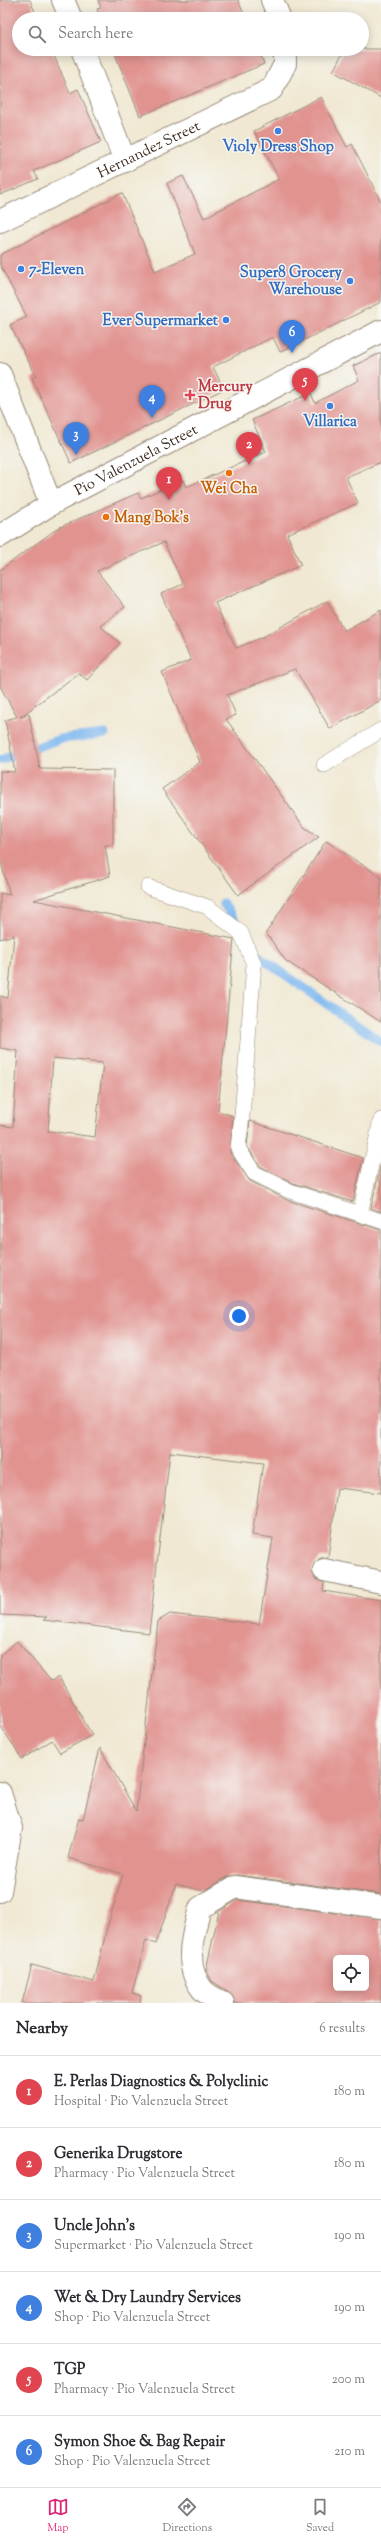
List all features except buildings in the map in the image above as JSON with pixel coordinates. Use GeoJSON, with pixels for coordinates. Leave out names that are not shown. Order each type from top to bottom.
{"type":"FeatureCollection","features":[{"type":"Feature","properties":{"kind":"street"},"geometry":{"type":"LineString","coordinates":[[63,0],[68,12]]}},
{"type":"Feature","properties":{"kind":"street"},"geometry":{"type":"LineString","coordinates":[[272,0],[277,12]]}},
{"type":"Feature","properties":{"kind":"street"},"geometry":{"type":"LineString","coordinates":[[85,56],[125,161]]}},
{"type":"Feature","properties":{"kind":"street","name":"Hernandez Street"},"geometry":{"type":"LineString","coordinates":[[0,221],[272,88],[285,57]]}},
{"type":"Feature","properties":{"kind":"street","name":"Pio Valenzuela Street"},"geometry":{"type":"LineString","coordinates":[[0,536],[51,504],[381,331]]}},
{"type":"Feature","properties":{"kind":"street"},"geometry":{"type":"LineString","coordinates":[[0,374],[51,504]]}},
{"type":"Feature","properties":{"kind":"street"},"geometry":{"type":"LineString","coordinates":[[324,1570],[381,1582]]}},
{"type":"Feature","properties":{"kind":"street"},"geometry":{"type":"LineString","coordinates":[[0,1793],[11,1828],[0,1890]]}},
{"type":"Feature","properties":{"kind":"street"},"geometry":{"type":"LineString","coordinates":[[223,2003],[203,1990],[195,1978],[190,1945],[200,1908],[235,1887],[381,1907]]}},
{"type":"Feature","properties":{"kind":"lane"},"geometry":{"type":"LineString","coordinates":[[324,765],[381,730]]}},
{"type":"Feature","properties":{"kind":"lane"},"geometry":{"type":"LineString","coordinates":[[148,887],[208,908],[241,933],[254,964],[242,1116],[238,1148],[254,1173],[290,1191],[381,1221]]}},
{"type":"Feature","properties":{"kind":"lane"},"geometry":{"type":"LineString","coordinates":[[360,1214],[379,1141],[381,1120]]}},
{"type":"Feature","properties":{"kind":"waterway"},"geometry":{"type":"LineString","coordinates":[[0,760],[60,739],[105,734]]}},
{"type":"Feature","properties":{"kind":"waterway"},"geometry":{"type":"LineString","coordinates":[[223,903],[239,927]]}},
{"type":"Feature","properties":{"kind":"waterway"},"geometry":{"type":"LineString","coordinates":[[252,946],[260,957],[381,1042]]}},
{"type":"Feature","properties":{"kind":"place","name":"Violy Dress Shop"},"geometry":{"type":"Point","coordinates":[278,131]}},
{"type":"Feature","properties":{"kind":"place","name":"7-Eleven"},"geometry":{"type":"Point","coordinates":[21,269]}},
{"type":"Feature","properties":{"kind":"place","name":"Super8 Grocery Warehouse"},"geometry":{"type":"Point","coordinates":[350,281]}},
{"type":"Feature","properties":{"kind":"place","name":"Ever Supermarket"},"geometry":{"type":"Point","coordinates":[226,320]}},
{"type":"Feature","properties":{"kind":"place","name":"Symon Shoe & Bag Repair"},"geometry":{"type":"Point","coordinates":[292,353]}},
{"type":"Feature","properties":{"kind":"place","name":"Mercury Drug"},"geometry":{"type":"Point","coordinates":[190,395]}},
{"type":"Feature","properties":{"kind":"place","name":"TGP"},"geometry":{"type":"Point","coordinates":[305,401]}},
{"type":"Feature","properties":{"kind":"place","name":"Villarica"},"geometry":{"type":"Point","coordinates":[330,406]}},
{"type":"Feature","properties":{"kind":"place","name":"Wet & Dry Laundry Services"},"geometry":{"type":"Point","coordinates":[152,418]}},
{"type":"Feature","properties":{"kind":"place","name":"Uncle John's"},"geometry":{"type":"Point","coordinates":[76,455]}},
{"type":"Feature","properties":{"kind":"place","name":"Generika Drugstore"},"geometry":{"type":"Point","coordinates":[249,465]}},
{"type":"Feature","properties":{"kind":"place","name":"Wei Cha"},"geometry":{"type":"Point","coordinates":[229,473]}},
{"type":"Feature","properties":{"kind":"place","name":"E. Perlas Diagnostics & Polyclinic"},"geometry":{"type":"Point","coordinates":[169,500]}},
{"type":"Feature","properties":{"kind":"place","name":"Mang Bok's"},"geometry":{"type":"Point","coordinates":[106,517]}}]}
